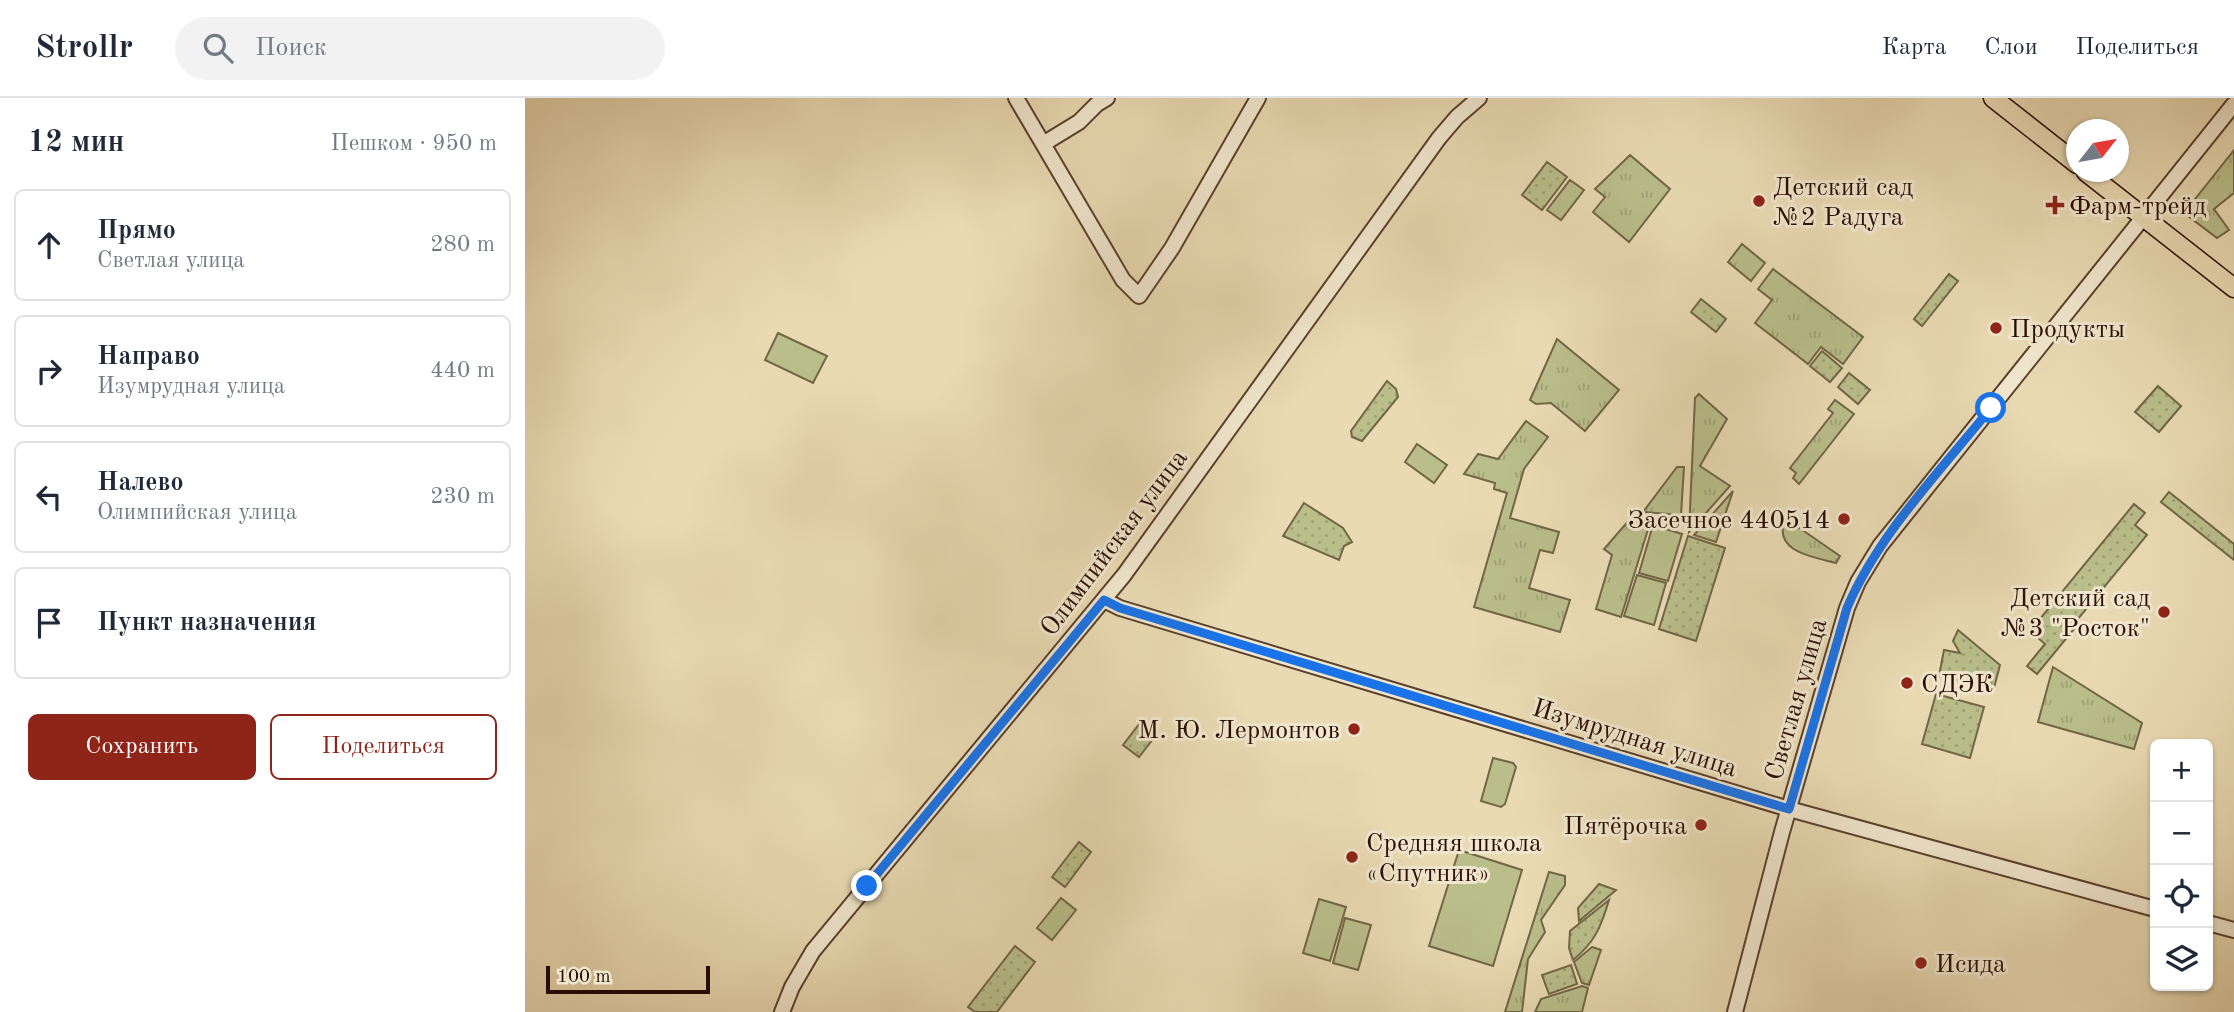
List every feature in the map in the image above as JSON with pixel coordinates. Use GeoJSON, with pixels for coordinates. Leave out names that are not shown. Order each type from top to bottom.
{"type":"FeatureCollection","features":[{"type":"Feature","properties":{"kind":"main road"},"geometry":{"type":"LineString","coordinates":[[1993,98],[2066,155]]}},
{"type":"Feature","properties":{"kind":"main road"},"geometry":{"type":"LineString","coordinates":[[2099,182],[2234,288]]}},
{"type":"Feature","properties":{"kind":"street"},"geometry":{"type":"LineString","coordinates":[[1016,98],[1123,280],[1139,296],[1172,248],[1258,98]]}},
{"type":"Feature","properties":{"kind":"street"},"geometry":{"type":"LineString","coordinates":[[1043,144],[1079,122],[1107,98]]}},
{"type":"Feature","properties":{"kind":"street","name":"Олимпийская улица"},"geometry":{"type":"LineString","coordinates":[[782,1012],[792,986],[813,951],[1104,600],[1439,138],[1457,117],[1479,98]]}},
{"type":"Feature","properties":{"kind":"street","name":"Светлая улица"},"geometry":{"type":"LineString","coordinates":[[1735,1012],[1789,809],[1847,608],[1866,567],[1880,546],[2234,104]]}},
{"type":"Feature","properties":{"kind":"street","name":"Изумрудная улица"},"geometry":{"type":"LineString","coordinates":[[1104,600],[1120,608],[1226,641],[1789,809],[2150,908]]}},
{"type":"Feature","properties":{"kind":"street"},"geometry":{"type":"LineString","coordinates":[[2213,924],[2234,930]]}},
{"type":"Feature","properties":{"kind":"green space"},"geometry":{"type":"Polygon","coordinates":[[[2234,150],[2234,193],[2214,209],[2229,230],[2217,238],[2184,213],[2234,150]]]}},
{"type":"Feature","properties":{"kind":"green space"},"geometry":{"type":"Polygon","coordinates":[[[1630,155],[1670,189],[1629,242],[1593,212],[1605,197],[1595,189],[1630,155]]]}},
{"type":"Feature","properties":{"kind":"green space"},"geometry":{"type":"Polygon","coordinates":[[[1547,162],[1567,177],[1542,210],[1522,195],[1547,162]]]}},
{"type":"Feature","properties":{"kind":"green space"},"geometry":{"type":"Polygon","coordinates":[[[1570,180],[1584,190],[1561,220],[1547,210],[1570,180]]]}},
{"type":"Feature","properties":{"kind":"green space"},"geometry":{"type":"Polygon","coordinates":[[[1742,244],[1765,263],[1751,281],[1728,262],[1742,244]]]}},
{"type":"Feature","properties":{"kind":"green space"},"geometry":{"type":"Polygon","coordinates":[[[1773,269],[1863,337],[1843,364],[1821,347],[1808,364],[1755,323],[1772,300],[1758,289],[1773,269]]]}},
{"type":"Feature","properties":{"kind":"green space"},"geometry":{"type":"Polygon","coordinates":[[[1949,274],[1958,281],[1922,326],[1914,319],[1949,274]]]}},
{"type":"Feature","properties":{"kind":"green space"},"geometry":{"type":"Polygon","coordinates":[[[1701,299],[1726,319],[1716,332],[1691,312],[1701,299]]]}},
{"type":"Feature","properties":{"kind":"green space"},"geometry":{"type":"Polygon","coordinates":[[[778,333],[827,356],[813,383],[765,360],[778,333]]]}},
{"type":"Feature","properties":{"kind":"green space"},"geometry":{"type":"Polygon","coordinates":[[[1557,339],[1619,390],[1585,431],[1551,403],[1536,404],[1530,400],[1557,339]]]}},
{"type":"Feature","properties":{"kind":"green space"},"geometry":{"type":"Polygon","coordinates":[[[1822,351],[1842,368],[1830,382],[1810,366],[1822,351]]]}},
{"type":"Feature","properties":{"kind":"green space"},"geometry":{"type":"Polygon","coordinates":[[[1849,373],[1870,390],[1858,404],[1838,387],[1849,373]]]}},
{"type":"Feature","properties":{"kind":"green space"},"geometry":{"type":"Polygon","coordinates":[[[1387,381],[1396,389],[1398,397],[1362,441],[1352,437],[1351,431],[1387,381]]]}},
{"type":"Feature","properties":{"kind":"green space"},"geometry":{"type":"Polygon","coordinates":[[[2158,386],[2181,406],[2159,432],[2135,412],[2158,386]]]}},
{"type":"Feature","properties":{"kind":"green space"},"geometry":{"type":"Polygon","coordinates":[[[1699,394],[1727,419],[1700,466],[1730,486],[1689,532],[1695,398],[1699,394]]]}},
{"type":"Feature","properties":{"kind":"green space"},"geometry":{"type":"Polygon","coordinates":[[[1835,400],[1854,414],[1799,484],[1793,478],[1796,473],[1790,468],[1833,413],[1828,409],[1835,400]]]}},
{"type":"Feature","properties":{"kind":"green space"},"geometry":{"type":"Polygon","coordinates":[[[1526,421],[1548,437],[1524,469],[1510,518],[1559,532],[1553,553],[1540,550],[1529,588],[1570,600],[1560,632],[1474,607],[1507,493],[1494,489],[1495,483],[1464,474],[1478,454],[1498,459],[1526,421]]]}},
{"type":"Feature","properties":{"kind":"green space"},"geometry":{"type":"Polygon","coordinates":[[[1417,444],[1447,465],[1434,483],[1405,462],[1417,444]]]}},
{"type":"Feature","properties":{"kind":"green space"},"geometry":{"type":"Polygon","coordinates":[[[1677,467],[1684,467],[1681,515],[1643,512],[1677,467]]]}},
{"type":"Feature","properties":{"kind":"green space"},"geometry":{"type":"Polygon","coordinates":[[[1733,491],[1716,542],[1694,535],[1733,491]]]}},
{"type":"Feature","properties":{"kind":"green space"},"geometry":{"type":"Polygon","coordinates":[[[2169,492],[2234,544],[2234,560],[2161,502],[2169,492]]]}},
{"type":"Feature","properties":{"kind":"green space"},"geometry":{"type":"Polygon","coordinates":[[[1304,503],[1343,528],[1352,542],[1344,546],[1339,560],[1283,536],[1304,503]]]}},
{"type":"Feature","properties":{"kind":"green space"},"geometry":{"type":"Polygon","coordinates":[[[2134,504],[2145,513],[2135,525],[2147,535],[2077,620],[2079,623],[2037,674],[2027,666],[2045,644],[2030,631],[2134,504]]]}},
{"type":"Feature","properties":{"kind":"green space"},"geometry":{"type":"Polygon","coordinates":[[[1631,518],[1650,523],[1621,617],[1596,609],[1612,555],[1604,549],[1631,518]]]}},
{"type":"Feature","properties":{"kind":"green space"},"geometry":{"type":"Polygon","coordinates":[[[1785,518],[1840,556],[1836,563],[1806,555],[1789,546],[1784,539],[1785,518]]]}},
{"type":"Feature","properties":{"kind":"green space"},"geometry":{"type":"Polygon","coordinates":[[[1653,525],[1682,534],[1668,581],[1639,573],[1653,525]]]}},
{"type":"Feature","properties":{"kind":"green space"},"geometry":{"type":"Polygon","coordinates":[[[1688,536],[1725,548],[1696,641],[1659,629],[1688,536]]]}},
{"type":"Feature","properties":{"kind":"green space"},"geometry":{"type":"Polygon","coordinates":[[[1637,575],[1666,583],[1654,625],[1624,616],[1637,575]]]}},
{"type":"Feature","properties":{"kind":"green space"},"geometry":{"type":"Polygon","coordinates":[[[1958,630],[2000,665],[1994,688],[1939,676],[1944,650],[1960,653],[1953,641],[1958,630]]]}},
{"type":"Feature","properties":{"kind":"green space"},"geometry":{"type":"Polygon","coordinates":[[[2053,667],[2142,723],[2134,749],[2038,722],[2053,667]]]}},
{"type":"Feature","properties":{"kind":"green space"},"geometry":{"type":"Polygon","coordinates":[[[1936,694],[1984,707],[1970,758],[1922,744],[1936,694]]]}},
{"type":"Feature","properties":{"kind":"green space"},"geometry":{"type":"Polygon","coordinates":[[[1140,723],[1156,735],[1139,757],[1123,745],[1140,723]]]}},
{"type":"Feature","properties":{"kind":"green space"},"geometry":{"type":"Polygon","coordinates":[[[1493,758],[1513,763],[1516,767],[1505,804],[1501,807],[1481,801],[1493,758]]]}},
{"type":"Feature","properties":{"kind":"green space"},"geometry":{"type":"Polygon","coordinates":[[[1079,842],[1091,852],[1065,887],[1052,877],[1079,842]]]}},
{"type":"Feature","properties":{"kind":"green space"},"geometry":{"type":"Polygon","coordinates":[[[1459,850],[1522,870],[1493,966],[1429,946],[1459,850]]]}},
{"type":"Feature","properties":{"kind":"green space"},"geometry":{"type":"Polygon","coordinates":[[[1549,872],[1565,876],[1565,885],[1541,920],[1545,932],[1528,959],[1522,1012],[1505,1012],[1549,872]]]}},
{"type":"Feature","properties":{"kind":"green space"},"geometry":{"type":"Polygon","coordinates":[[[1599,884],[1616,890],[1579,921],[1578,908],[1599,884]]]}},
{"type":"Feature","properties":{"kind":"green space"},"geometry":{"type":"Polygon","coordinates":[[[1061,898],[1076,910],[1052,940],[1037,928],[1061,898]]]}},
{"type":"Feature","properties":{"kind":"green space"},"geometry":{"type":"Polygon","coordinates":[[[1319,899],[1346,907],[1330,961],[1303,953],[1319,899]]]}},
{"type":"Feature","properties":{"kind":"green space"},"geometry":{"type":"Polygon","coordinates":[[[1609,900],[1596,933],[1587,947],[1573,960],[1569,948],[1570,931],[1609,900]]]}},
{"type":"Feature","properties":{"kind":"green space"},"geometry":{"type":"Polygon","coordinates":[[[1345,918],[1371,925],[1358,970],[1333,963],[1345,918]]]}},
{"type":"Feature","properties":{"kind":"green space"},"geometry":{"type":"Polygon","coordinates":[[[1015,946],[1035,962],[997,1012],[975,1012],[968,1007],[1015,946]]]}},
{"type":"Feature","properties":{"kind":"green space"},"geometry":{"type":"Polygon","coordinates":[[[1592,947],[1601,950],[1589,985],[1582,983],[1574,962],[1592,947]]]}},
{"type":"Feature","properties":{"kind":"green space"},"geometry":{"type":"Polygon","coordinates":[[[1571,965],[1577,984],[1549,994],[1542,975],[1571,965]]]}},
{"type":"Feature","properties":{"kind":"green space"},"geometry":{"type":"Polygon","coordinates":[[[1582,986],[1588,988],[1582,1012],[1535,1012],[1541,999],[1582,986]]]}},
{"type":"Feature","properties":{"kind":"place","name":"Детский сад №2 Радуга"},"geometry":{"type":"Point","coordinates":[1759,201]}},
{"type":"Feature","properties":{"kind":"place","name":"Фарм-трейд"},"geometry":{"type":"Point","coordinates":[2055,205]}},
{"type":"Feature","properties":{"kind":"place","name":"Продукты"},"geometry":{"type":"Point","coordinates":[1996,328]}},
{"type":"Feature","properties":{"kind":"place","name":"Засечное 440514"},"geometry":{"type":"Point","coordinates":[1844,519]}},
{"type":"Feature","properties":{"kind":"place","name":"Детский сад №3 \"Росток\""},"geometry":{"type":"Point","coordinates":[2164,612]}},
{"type":"Feature","properties":{"kind":"place","name":"СДЭК"},"geometry":{"type":"Point","coordinates":[1907,683]}},
{"type":"Feature","properties":{"kind":"place","name":"М. Ю. Лермонтов"},"geometry":{"type":"Point","coordinates":[1354,729]}},
{"type":"Feature","properties":{"kind":"place","name":"Пятёрочка"},"geometry":{"type":"Point","coordinates":[1701,825]}},
{"type":"Feature","properties":{"kind":"place","name":"Средняя школа «Спутник»"},"geometry":{"type":"Point","coordinates":[1352,857]}},
{"type":"Feature","properties":{"kind":"place","name":"Исида"},"geometry":{"type":"Point","coordinates":[1921,963]}},
{"type":"Feature","properties":{"kind":"route"},"geometry":{"type":"LineString","coordinates":[[867,886],[1104,600],[1120,608],[1226,641],[1789,809],[1847,608],[1858,582],[1880,546],[1991,408]]}}]}
